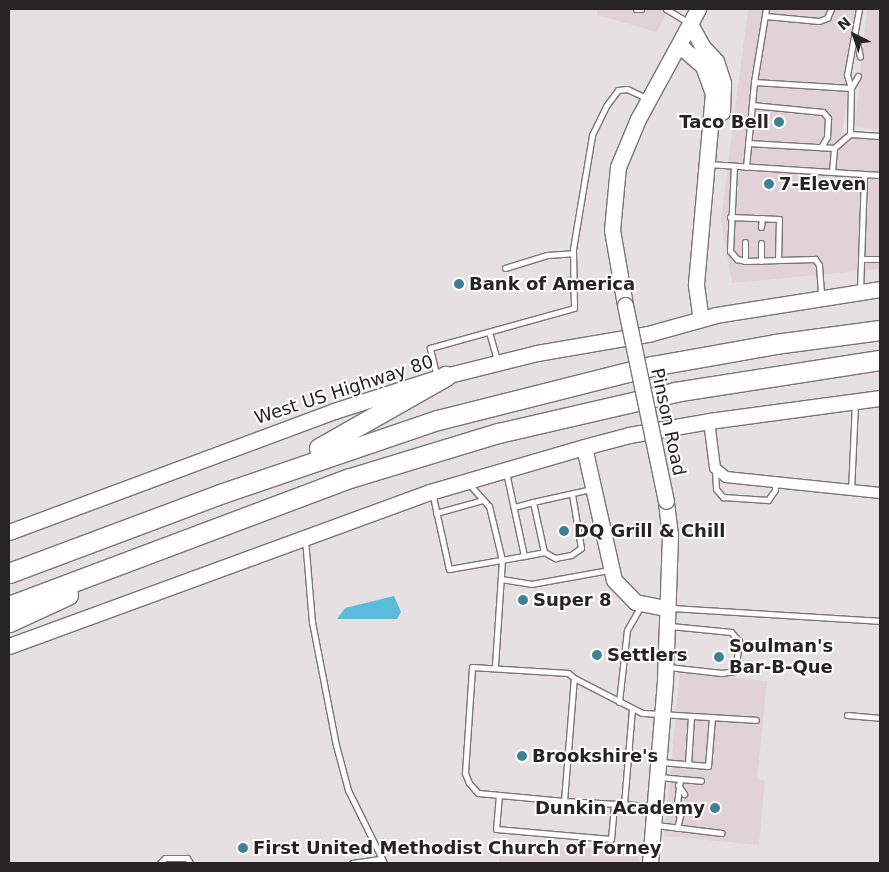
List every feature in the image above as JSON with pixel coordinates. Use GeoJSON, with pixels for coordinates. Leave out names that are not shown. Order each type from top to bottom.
{"type":"FeatureCollection","features":[{"type":"Feature","properties":{"kind":"highway"},"geometry":{"type":"LineString","coordinates":[[9,573],[223,493],[406,429],[553,388],[707,355],[880,330]]}},
{"type":"Feature","properties":{"kind":"highway"},"geometry":{"type":"LineString","coordinates":[[9,606],[210,530],[390,465],[541,422],[684,390],[880,360]]}},
{"type":"Feature","properties":{"kind":"highway"},"geometry":{"type":"LineString","coordinates":[[223,493],[270,468],[331,443],[442,377]]}},
{"type":"Feature","properties":{"kind":"highway"},"geometry":{"type":"LineString","coordinates":[[9,622],[210,530]]}},
{"type":"Feature","properties":{"kind":"main road","name":"Pinson Road"},"geometry":{"type":"LineString","coordinates":[[650,863],[665,667],[670,535],[666,501],[613,241],[616,178],[620,158],[649,99],[698,9]]}},
{"type":"Feature","properties":{"kind":"main road"},"geometry":{"type":"LineString","coordinates":[[690,24],[702,46],[716,61],[723,83],[720,131],[708,164]]}},
{"type":"Feature","properties":{"kind":"main road"},"geometry":{"type":"LineString","coordinates":[[679,46],[703,66],[712,86],[713,103],[696,285],[701,319]]}},
{"type":"Feature","properties":{"kind":"main road","name":"West US Highway 80"},"geometry":{"type":"LineString","coordinates":[[9,532],[334,410],[442,377],[498,362],[648,334],[701,319],[860,291],[880,290]]}},
{"type":"Feature","properties":{"kind":"main road"},"geometry":{"type":"LineString","coordinates":[[9,646],[432,492],[506,472],[584,447],[629,435],[709,421],[880,398]]}},
{"type":"Feature","properties":{"kind":"main road"},"geometry":{"type":"LineString","coordinates":[[584,447],[610,570],[622,591],[635,602],[668,608]]}},
{"type":"Feature","properties":{"kind":"street"},"geometry":{"type":"LineString","coordinates":[[709,421],[715,468],[726,477],[880,493]]}},
{"type":"Feature","properties":{"kind":"lane"},"geometry":{"type":"LineString","coordinates":[[636,9],[641,9]]}},
{"type":"Feature","properties":{"kind":"lane"},"geometry":{"type":"LineString","coordinates":[[666,9],[690,24]]}},
{"type":"Feature","properties":{"kind":"lane"},"geometry":{"type":"LineString","coordinates":[[746,167],[754,82],[766,9]]}},
{"type":"Feature","properties":{"kind":"lane"},"geometry":{"type":"LineString","coordinates":[[766,16],[819,21],[827,18],[831,9]]}},
{"type":"Feature","properties":{"kind":"lane"},"geometry":{"type":"LineString","coordinates":[[859,9],[856,38],[860,57]]}},
{"type":"Feature","properties":{"kind":"lane"},"geometry":{"type":"LineString","coordinates":[[850,134],[851,88],[847,75],[849,52],[856,38]]}},
{"type":"Feature","properties":{"kind":"lane"},"geometry":{"type":"LineString","coordinates":[[851,88],[858,76]]}},
{"type":"Feature","properties":{"kind":"lane"},"geometry":{"type":"LineString","coordinates":[[754,82],[851,88]]}},
{"type":"Feature","properties":{"kind":"lane"},"geometry":{"type":"LineString","coordinates":[[442,377],[430,348],[574,308],[573,253],[588,154],[603,111],[615,93],[623,89],[649,99]]}},
{"type":"Feature","properties":{"kind":"lane"},"geometry":{"type":"LineString","coordinates":[[752,105],[823,112],[828,118],[827,137],[821,147]]}},
{"type":"Feature","properties":{"kind":"lane"},"geometry":{"type":"LineString","coordinates":[[832,172],[834,148],[850,134],[880,136]]}},
{"type":"Feature","properties":{"kind":"lane"},"geometry":{"type":"LineString","coordinates":[[748,142],[834,148]]}},
{"type":"Feature","properties":{"kind":"lane"},"geometry":{"type":"LineString","coordinates":[[708,164],[880,176]]}},
{"type":"Feature","properties":{"kind":"lane"},"geometry":{"type":"LineString","coordinates":[[734,166],[730,217],[730,251],[737,259],[745,261],[815,259],[819,266],[821,298]]}},
{"type":"Feature","properties":{"kind":"lane"},"geometry":{"type":"LineString","coordinates":[[860,291],[864,174]]}},
{"type":"Feature","properties":{"kind":"lane"},"geometry":{"type":"LineString","coordinates":[[730,217],[779,219],[778,259]]}},
{"type":"Feature","properties":{"kind":"lane"},"geometry":{"type":"LineString","coordinates":[[746,217],[746,226]]}},
{"type":"Feature","properties":{"kind":"lane"},"geometry":{"type":"LineString","coordinates":[[761,227],[762,218]]}},
{"type":"Feature","properties":{"kind":"lane"},"geometry":{"type":"LineString","coordinates":[[745,242],[745,261]]}},
{"type":"Feature","properties":{"kind":"lane"},"geometry":{"type":"LineString","coordinates":[[761,244],[761,261]]}},
{"type":"Feature","properties":{"kind":"lane"},"geometry":{"type":"LineString","coordinates":[[506,268],[547,255],[573,253]]}},
{"type":"Feature","properties":{"kind":"lane"},"geometry":{"type":"LineString","coordinates":[[861,259],[880,259]]}},
{"type":"Feature","properties":{"kind":"lane"},"geometry":{"type":"LineString","coordinates":[[490,332],[498,362]]}},
{"type":"Feature","properties":{"kind":"lane"},"geometry":{"type":"LineString","coordinates":[[851,491],[855,402]]}},
{"type":"Feature","properties":{"kind":"lane"},"geometry":{"type":"LineString","coordinates":[[715,468],[716,489],[722,497],[768,500],[775,490],[775,482]]}},
{"type":"Feature","properties":{"kind":"lane"},"geometry":{"type":"LineString","coordinates":[[506,472],[524,556]]}},
{"type":"Feature","properties":{"kind":"lane"},"geometry":{"type":"LineString","coordinates":[[468,483],[489,506],[502,560],[495,666]]}},
{"type":"Feature","properties":{"kind":"lane"},"geometry":{"type":"LineString","coordinates":[[514,507],[592,489]]}},
{"type":"Feature","properties":{"kind":"lane"},"geometry":{"type":"LineString","coordinates":[[432,492],[449,569],[544,552],[555,558],[571,555],[581,548],[572,494]]}},
{"type":"Feature","properties":{"kind":"lane"},"geometry":{"type":"LineString","coordinates":[[436,513],[483,500]]}},
{"type":"Feature","properties":{"kind":"lane"},"geometry":{"type":"LineString","coordinates":[[533,502],[544,552]]}},
{"type":"Feature","properties":{"kind":"lane"},"geometry":{"type":"LineString","coordinates":[[305,539],[312,622],[336,745],[348,790],[383,861],[352,863]]}},
{"type":"Feature","properties":{"kind":"lane"},"geometry":{"type":"LineString","coordinates":[[501,579],[531,584],[610,570]]}},
{"type":"Feature","properties":{"kind":"lane"},"geometry":{"type":"LineString","coordinates":[[619,702],[627,630],[642,603]]}},
{"type":"Feature","properties":{"kind":"lane"},"geometry":{"type":"LineString","coordinates":[[668,608],[880,621]]}},
{"type":"Feature","properties":{"kind":"lane"},"geometry":{"type":"LineString","coordinates":[[665,667],[722,673],[735,671],[739,641],[731,632],[667,626]]}},
{"type":"Feature","properties":{"kind":"lane"},"geometry":{"type":"LineString","coordinates":[[654,806],[564,801],[478,793],[465,773],[472,666],[568,672],[574,678],[642,713],[756,720]]}},
{"type":"Feature","properties":{"kind":"lane"},"geometry":{"type":"LineString","coordinates":[[564,801],[574,678]]}},
{"type":"Feature","properties":{"kind":"lane"},"geometry":{"type":"LineString","coordinates":[[624,804],[632,708]]}},
{"type":"Feature","properties":{"kind":"lane"},"geometry":{"type":"LineString","coordinates":[[688,764],[691,716]]}},
{"type":"Feature","properties":{"kind":"lane"},"geometry":{"type":"LineString","coordinates":[[848,716],[880,718]]}},
{"type":"Feature","properties":{"kind":"lane"},"geometry":{"type":"LineString","coordinates":[[658,761],[708,766],[712,717]]}},
{"type":"Feature","properties":{"kind":"lane"},"geometry":{"type":"LineString","coordinates":[[657,777],[679,782],[700,780]]}},
{"type":"Feature","properties":{"kind":"lane"},"geometry":{"type":"LineString","coordinates":[[679,782],[684,794]]}},
{"type":"Feature","properties":{"kind":"lane"},"geometry":{"type":"LineString","coordinates":[[679,782],[676,810],[679,815]]}},
{"type":"Feature","properties":{"kind":"lane"},"geometry":{"type":"LineString","coordinates":[[499,795],[496,829],[611,839],[614,804]]}},
{"type":"Feature","properties":{"kind":"lane"},"geometry":{"type":"LineString","coordinates":[[677,828],[682,808]]}},
{"type":"Feature","properties":{"kind":"lane"},"geometry":{"type":"LineString","coordinates":[[653,825],[722,833]]}},
{"type":"Feature","properties":{"kind":"lane"},"geometry":{"type":"LineString","coordinates":[[160,863],[165,858],[186,858],[190,863]]}},
{"type":"Feature","properties":{"kind":"shaded area"},"geometry":{"type":"Polygon","coordinates":[[[597,9],[668,9],[657,32],[597,15],[597,9]]]}},
{"type":"Feature","properties":{"kind":"shaded area"},"geometry":{"type":"Polygon","coordinates":[[[748,9],[858,9],[842,134],[880,141],[880,269],[732,283],[721,220],[748,9]]]}},
{"type":"Feature","properties":{"kind":"shaded area"},"geometry":{"type":"Polygon","coordinates":[[[867,9],[880,9],[880,131],[855,126],[867,9]]]}},
{"type":"Feature","properties":{"kind":"shaded area"},"geometry":{"type":"Polygon","coordinates":[[[680,672],[767,681],[757,779],[765,780],[759,845],[664,836],[680,672]]]}},
{"type":"Feature","properties":{"kind":"shaded area"},"geometry":{"type":"Polygon","coordinates":[[[501,841],[639,852],[638,863],[499,863],[501,841]]]}},
{"type":"Feature","properties":{"kind":"water"},"geometry":{"type":"Polygon","coordinates":[[[394,596],[401,612],[397,619],[337,619],[345,608],[394,596]]]}},
{"type":"Feature","properties":{"kind":"place","name":"Taco Bell"},"geometry":{"type":"Point","coordinates":[779,122]}},
{"type":"Feature","properties":{"kind":"place","name":"7-Eleven"},"geometry":{"type":"Point","coordinates":[769,184]}},
{"type":"Feature","properties":{"kind":"place","name":"Bank of America"},"geometry":{"type":"Point","coordinates":[459,284]}},
{"type":"Feature","properties":{"kind":"place","name":"DQ Grill & Chill"},"geometry":{"type":"Point","coordinates":[564,531]}},
{"type":"Feature","properties":{"kind":"place","name":"Super 8"},"geometry":{"type":"Point","coordinates":[523,600]}},
{"type":"Feature","properties":{"kind":"place","name":"Settlers"},"geometry":{"type":"Point","coordinates":[597,655]}},
{"type":"Feature","properties":{"kind":"place","name":"Soulman's Bar-B-Que"},"geometry":{"type":"Point","coordinates":[719,657]}},
{"type":"Feature","properties":{"kind":"place","name":"Brookshire's"},"geometry":{"type":"Point","coordinates":[522,756]}},
{"type":"Feature","properties":{"kind":"place","name":"Dunkin Academy"},"geometry":{"type":"Point","coordinates":[715,808]}},
{"type":"Feature","properties":{"kind":"place","name":"First United Methodist Church of Forney"},"geometry":{"type":"Point","coordinates":[243,848]}}]}
